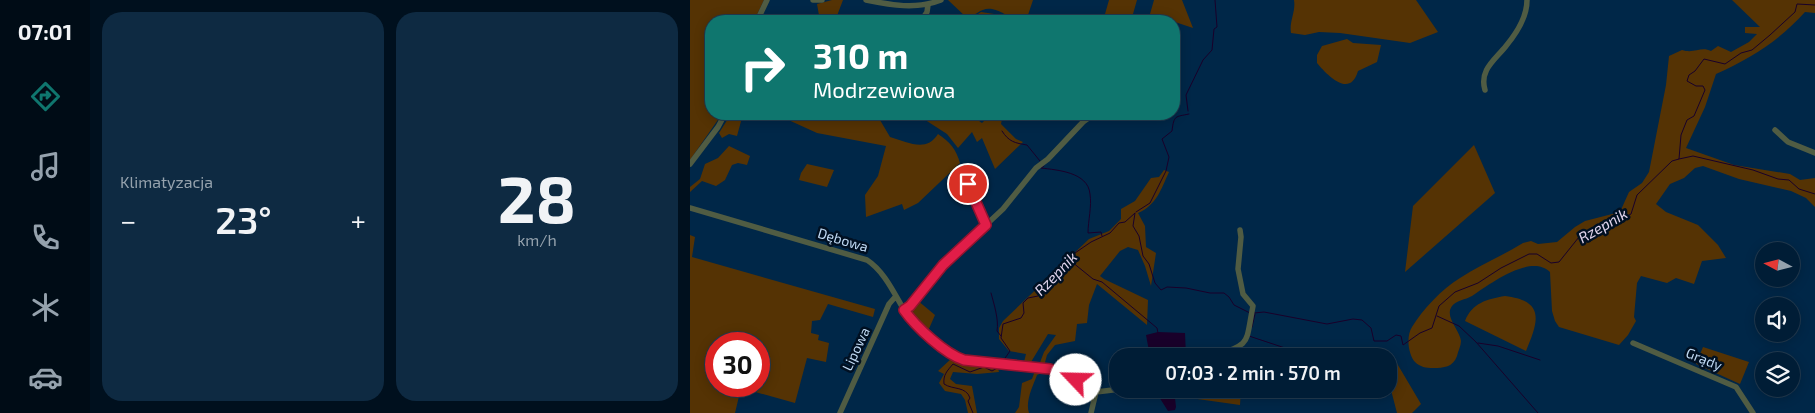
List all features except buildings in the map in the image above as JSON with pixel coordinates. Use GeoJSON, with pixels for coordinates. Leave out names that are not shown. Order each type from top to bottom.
{"type":"FeatureCollection","features":[{"type":"Feature","properties":{"kind":"street"},"geometry":{"type":"LineString","coordinates":[[760,15],[767,0]]}},
{"type":"Feature","properties":{"kind":"street"},"geometry":{"type":"LineString","coordinates":[[813,0],[822,0]]}},
{"type":"Feature","properties":{"kind":"street"},"geometry":{"type":"LineString","coordinates":[[866,0],[908,7],[928,5],[941,0]]}},
{"type":"Feature","properties":{"kind":"street"},"geometry":{"type":"LineString","coordinates":[[1485,90],[1483,84],[1487,67],[1508,43],[1523,20],[1528,0]]}},
{"type":"Feature","properties":{"kind":"street"},"geometry":{"type":"LineString","coordinates":[[925,15],[928,5]]}},
{"type":"Feature","properties":{"kind":"street"},"geometry":{"type":"LineString","coordinates":[[690,164],[722,120]]}},
{"type":"Feature","properties":{"kind":"street"},"geometry":{"type":"LineString","coordinates":[[904,310],[910,306],[943,265],[1004,209],[1036,168],[1048,159],[1086,120]]}},
{"type":"Feature","properties":{"kind":"street"},"geometry":{"type":"LineString","coordinates":[[1775,130],[1788,142],[1815,153]]}},
{"type":"Feature","properties":{"kind":"street"},"geometry":{"type":"LineString","coordinates":[[963,173],[986,225]]}},
{"type":"Feature","properties":{"kind":"street","name":"Dębowa"},"geometry":{"type":"LineString","coordinates":[[690,208],[867,260],[873,264],[915,323],[954,357],[964,360],[1032,366],[1056,371],[1094,388],[1096,392]]}},
{"type":"Feature","properties":{"kind":"street"},"geometry":{"type":"LineString","coordinates":[[1238,348],[1243,345],[1253,306],[1243,294],[1238,269],[1240,230]]}},
{"type":"Feature","properties":{"kind":"street","name":"Lipowa"},"geometry":{"type":"LineString","coordinates":[[840,413],[890,304],[896,296]]}},
{"type":"Feature","properties":{"kind":"street","name":"Grądy"},"geometry":{"type":"LineString","coordinates":[[1634,343],[1736,387],[1753,413]]}},
{"type":"Feature","properties":{"kind":"street"},"geometry":{"type":"LineString","coordinates":[[1091,413],[1096,392],[1109,390]]}},
{"type":"Feature","properties":{"kind":"shaded area"},"geometry":{"type":"Polygon","coordinates":[[[690,0],[764,0],[757,15],[705,15],[705,120],[718,120],[690,160],[690,0]]]}},
{"type":"Feature","properties":{"kind":"shaded area"},"geometry":{"type":"Polygon","coordinates":[[[832,0],[843,0],[837,15],[819,15],[817,4],[832,0]]]}},
{"type":"Feature","properties":{"kind":"shaded area"},"geometry":{"type":"Polygon","coordinates":[[[948,0],[1033,0],[1028,15],[1007,15],[992,9],[985,9],[972,15],[964,15],[948,0]]]}},
{"type":"Feature","properties":{"kind":"shaded area"},"geometry":{"type":"Polygon","coordinates":[[[1109,0],[1137,0],[1133,15],[1105,15],[1109,0]]]}},
{"type":"Feature","properties":{"kind":"shaded area"},"geometry":{"type":"Polygon","coordinates":[[[1154,0],[1182,0],[1193,28],[1180,24],[1180,15],[1150,15],[1154,0]]]}},
{"type":"Feature","properties":{"kind":"shaded area"},"geometry":{"type":"Polygon","coordinates":[[[1294,0],[1416,0],[1438,32],[1410,43],[1340,33],[1319,32],[1305,35],[1291,33],[1294,0]]]}},
{"type":"Feature","properties":{"kind":"shaded area"},"geometry":{"type":"Polygon","coordinates":[[[1732,0],[1815,0],[1815,13],[1805,12],[1785,32],[1764,48],[1716,74],[1705,107],[1686,148],[1734,165],[1790,174],[1800,180],[1815,178],[1815,207],[1806,198],[1791,191],[1739,179],[1703,166],[1695,168],[1684,178],[1670,184],[1656,204],[1666,212],[1698,225],[1718,245],[1726,258],[1702,261],[1694,284],[1676,278],[1667,283],[1641,276],[1637,283],[1634,317],[1636,321],[1628,335],[1619,345],[1559,327],[1552,311],[1550,272],[1542,267],[1532,266],[1510,273],[1452,306],[1450,310],[1451,319],[1461,341],[1453,363],[1437,368],[1417,364],[1409,350],[1408,340],[1410,331],[1427,306],[1453,283],[1523,243],[1531,241],[1538,244],[1557,242],[1585,221],[1620,212],[1629,192],[1642,183],[1649,172],[1666,85],[1669,56],[1682,50],[1704,49],[1711,51],[1718,46],[1731,52],[1749,42],[1757,34],[1745,33],[1745,27],[1760,27],[1732,0]]]}},
{"type":"Feature","properties":{"kind":"shaded area"},"geometry":{"type":"Polygon","coordinates":[[[981,12],[1001,15],[976,15],[981,12]]]}},
{"type":"Feature","properties":{"kind":"shaded area"},"geometry":{"type":"Polygon","coordinates":[[[1347,39],[1353,43],[1381,45],[1377,62],[1358,71],[1350,83],[1344,84],[1332,78],[1321,68],[1317,63],[1317,55],[1322,46],[1347,39]]]}},
{"type":"Feature","properties":{"kind":"shaded area"},"geometry":{"type":"Polygon","coordinates":[[[727,120],[741,120],[737,136],[729,134],[722,138],[719,133],[727,120]]]}},
{"type":"Feature","properties":{"kind":"shaded area"},"geometry":{"type":"Polygon","coordinates":[[[788,120],[880,120],[890,137],[922,145],[933,140],[938,134],[952,146],[960,163],[918,203],[904,210],[902,204],[866,217],[865,195],[878,176],[886,146],[817,133],[788,120]]]}},
{"type":"Feature","properties":{"kind":"shaded area"},"geometry":{"type":"Polygon","coordinates":[[[925,120],[978,120],[982,123],[985,120],[1002,120],[1001,124],[1016,139],[1023,142],[995,169],[982,138],[977,142],[972,132],[958,148],[947,134],[925,120]]]}},
{"type":"Feature","properties":{"kind":"shaded area"},"geometry":{"type":"Polygon","coordinates":[[[1474,145],[1495,193],[1405,272],[1413,206],[1474,145]]]}},
{"type":"Feature","properties":{"kind":"shaded area"},"geometry":{"type":"Polygon","coordinates":[[[729,146],[750,156],[747,165],[738,163],[732,165],[725,180],[716,186],[702,181],[690,192],[690,187],[700,179],[705,164],[718,158],[729,146]]]}},
{"type":"Feature","properties":{"kind":"shaded area"},"geometry":{"type":"Polygon","coordinates":[[[807,164],[834,170],[827,187],[799,180],[807,164]]]}},
{"type":"Feature","properties":{"kind":"shaded area"},"geometry":{"type":"Polygon","coordinates":[[[1164,170],[1169,172],[1158,196],[1150,206],[1138,213],[1145,226],[1146,247],[1156,253],[1151,286],[1138,250],[1128,247],[1120,251],[1100,276],[1148,300],[1147,325],[1097,284],[1089,305],[1087,323],[1077,324],[1075,341],[1055,345],[1047,355],[1044,366],[1039,365],[1044,352],[1056,335],[1048,334],[1031,362],[1024,362],[1026,354],[1009,351],[999,339],[999,328],[1003,321],[1089,239],[1109,231],[1121,219],[1121,209],[1135,201],[1151,178],[1159,177],[1164,170]]]}},
{"type":"Feature","properties":{"kind":"shaded area"},"geometry":{"type":"Polygon","coordinates":[[[690,235],[695,237],[692,257],[875,309],[873,317],[828,304],[820,320],[812,321],[811,333],[819,335],[818,340],[829,343],[826,362],[807,358],[795,403],[770,396],[770,332],[705,332],[705,397],[739,397],[735,413],[690,413],[690,235]]]}},
{"type":"Feature","properties":{"kind":"shaded area"},"geometry":{"type":"Polygon","coordinates":[[[1505,296],[1518,299],[1533,308],[1535,314],[1534,331],[1526,351],[1465,321],[1476,306],[1505,296]]]}},
{"type":"Feature","properties":{"kind":"shaded area"},"geometry":{"type":"Polygon","coordinates":[[[917,300],[935,315],[928,331],[908,310],[917,300]]]}},
{"type":"Feature","properties":{"kind":"shaded area"},"geometry":{"type":"Polygon","coordinates":[[[1158,332],[1185,333],[1186,348],[1148,348],[1146,335],[1158,332]]]}},
{"type":"Feature","properties":{"kind":"shaded area"},"geometry":{"type":"Polygon","coordinates":[[[1703,347],[1749,362],[1740,384],[1696,364],[1703,347]]]}},
{"type":"Feature","properties":{"kind":"shaded area"},"geometry":{"type":"Polygon","coordinates":[[[952,358],[959,361],[997,365],[999,372],[977,374],[953,372],[950,379],[956,384],[972,386],[977,413],[968,413],[965,400],[961,394],[945,391],[939,383],[944,374],[938,371],[952,358]]]}},
{"type":"Feature","properties":{"kind":"shaded area"},"geometry":{"type":"Polygon","coordinates":[[[1397,363],[1421,404],[1412,413],[1397,413],[1393,398],[1397,398],[1397,363]]]}},
{"type":"Feature","properties":{"kind":"shaded area"},"geometry":{"type":"Polygon","coordinates":[[[1036,368],[1044,372],[1037,375],[1029,399],[1029,413],[1015,413],[1019,407],[1022,383],[1032,379],[1036,368]]]}},
{"type":"Feature","properties":{"kind":"shaded area"},"geometry":{"type":"Polygon","coordinates":[[[1160,398],[1175,398],[1175,410],[1168,411],[1160,398]]]}},
{"type":"Feature","properties":{"kind":"shaded area"},"geometry":{"type":"Polygon","coordinates":[[[1190,398],[1240,398],[1240,405],[1190,398]]]}},
{"type":"Feature","properties":{"kind":"waterway"},"geometry":{"type":"LineString","coordinates":[[1188,111],[1186,95],[1203,60],[1212,50],[1214,29],[1217,27],[1215,0]]}},
{"type":"Feature","properties":{"kind":"waterway","name":"Rzepnik"},"geometry":{"type":"LineString","coordinates":[[1254,313],[1264,312],[1327,324],[1353,319],[1362,320],[1371,328],[1374,341],[1387,341],[1396,335],[1401,336],[1403,345],[1420,333],[1432,328],[1439,306],[1455,292],[1478,283],[1501,268],[1529,254],[1537,254],[1551,263],[1559,262],[1579,237],[1615,223],[1631,214],[1637,195],[1672,161],[1679,159],[1681,135],[1687,120],[1694,116],[1705,90],[1703,86],[1696,86],[1687,81],[1689,75],[1695,71],[1704,59],[1725,64],[1741,53],[1752,50],[1795,12],[1797,4],[1815,5]]}},
{"type":"Feature","properties":{"kind":"waterway"},"geometry":{"type":"LineString","coordinates":[[1180,116],[1189,114]]}},
{"type":"Feature","properties":{"kind":"waterway"},"geometry":{"type":"LineString","coordinates":[[1136,212],[1150,203],[1166,171],[1169,157],[1162,139],[1172,131],[1175,120]]}},
{"type":"Feature","properties":{"kind":"waterway"},"geometry":{"type":"LineString","coordinates":[[1002,131],[1007,138],[1019,144],[1027,145],[1040,161]]}},
{"type":"Feature","properties":{"kind":"waterway"},"geometry":{"type":"LineString","coordinates":[[1679,159],[1693,156],[1753,170],[1778,179],[1789,180],[1799,189],[1815,194]]}},
{"type":"Feature","properties":{"kind":"waterway"},"geometry":{"type":"LineString","coordinates":[[1044,166],[1041,168],[1071,173],[1084,181],[1090,194],[1088,233],[1101,232],[1102,236]]}},
{"type":"Feature","properties":{"kind":"waterway","name":"Rzepnik"},"geometry":{"type":"LineString","coordinates":[[1003,361],[1010,351],[1001,338],[1003,324],[1021,318],[1024,313],[1023,303],[1028,298],[1038,296],[1056,271],[1070,261],[1075,253],[1091,242],[1110,233],[1119,223],[1125,222],[1135,213],[1133,226],[1139,236],[1143,256],[1149,264],[1155,283],[1161,290],[1167,287],[1224,293],[1234,305],[1250,313]]}},
{"type":"Feature","properties":{"kind":"waterway"},"geometry":{"type":"LineString","coordinates":[[1072,262],[1093,279],[1102,282],[1157,328],[1158,333]]}},
{"type":"Feature","properties":{"kind":"waterway"},"geometry":{"type":"LineString","coordinates":[[991,293],[997,317],[997,331],[1001,336]]}},
{"type":"Feature","properties":{"kind":"waterway"},"geometry":{"type":"LineString","coordinates":[[1252,327],[1255,314]]}},
{"type":"Feature","properties":{"kind":"waterway"},"geometry":{"type":"LineString","coordinates":[[1437,316],[1459,326],[1476,342],[1538,413]]}},
{"type":"Feature","properties":{"kind":"waterway"},"geometry":{"type":"LineString","coordinates":[[1249,336],[1285,348]]}},
{"type":"Feature","properties":{"kind":"waterway"},"geometry":{"type":"LineString","coordinates":[[1478,343],[1498,346],[1540,360]]}},
{"type":"Feature","properties":{"kind":"waterway","name":"Rzepnik"},"geometry":{"type":"LineString","coordinates":[[973,413],[968,401],[970,398],[968,394],[944,384],[946,373],[953,364],[970,372],[984,367],[992,371],[999,367]]}},
{"type":"Feature","properties":{"kind":"route"},"geometry":{"type":"LineString","coordinates":[[968,184],[986,225],[943,265],[910,306],[904,310],[906,314],[954,357],[964,360],[1050,369],[1076,380]]}}]}
